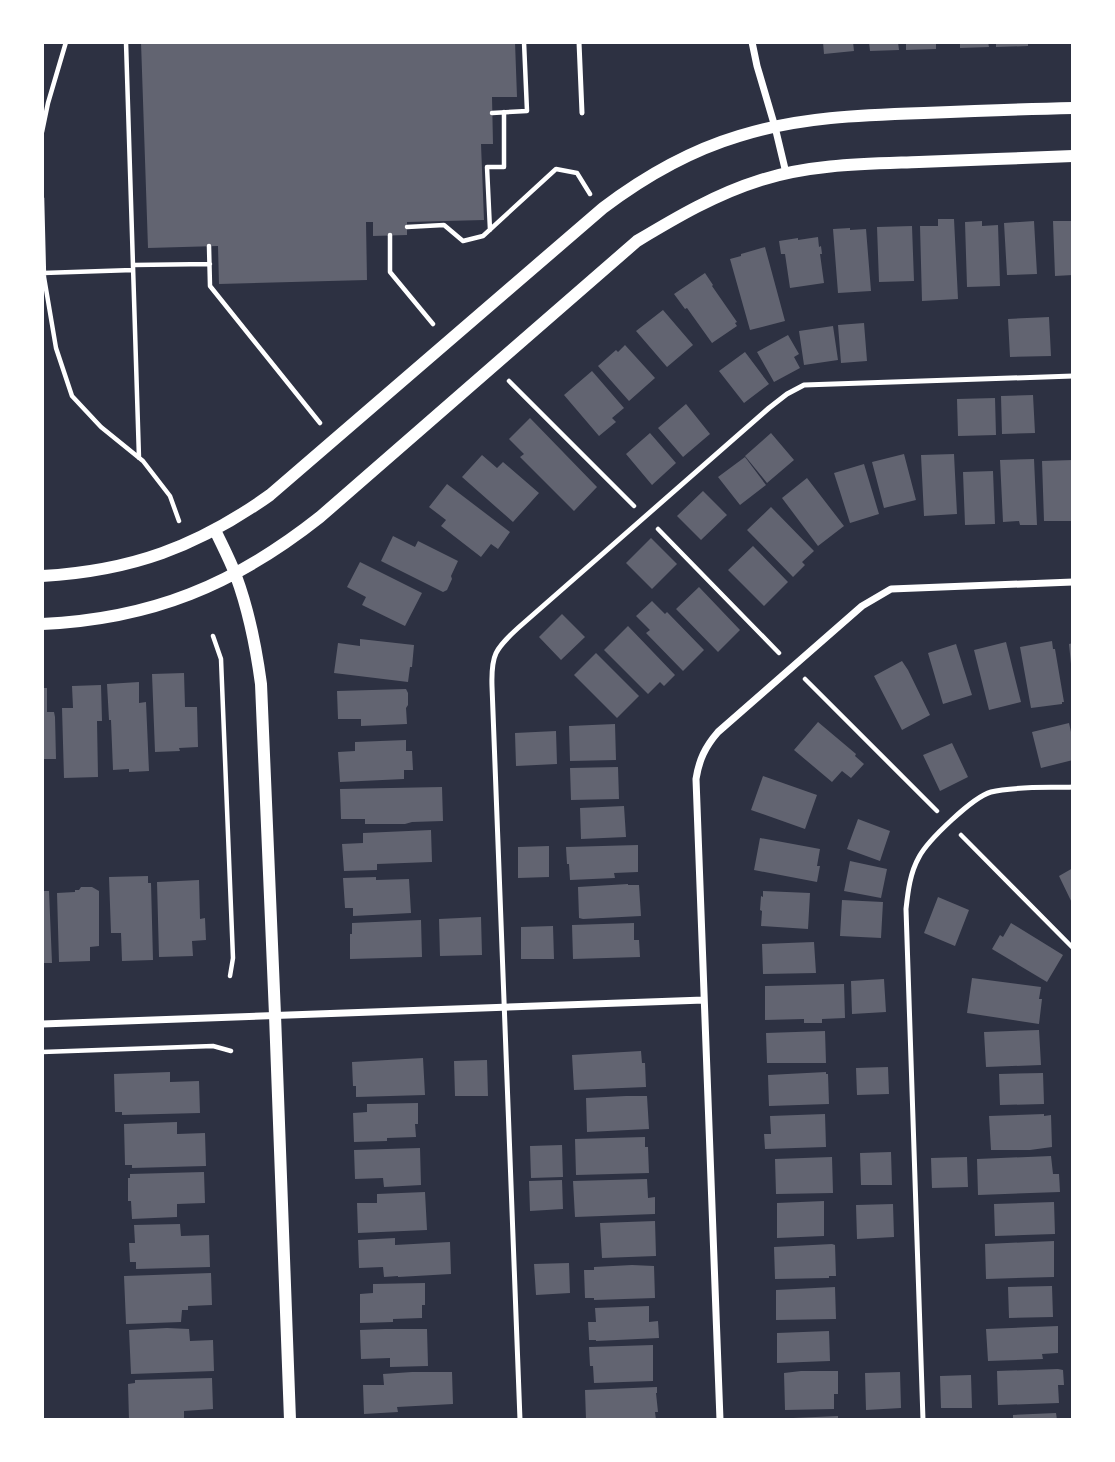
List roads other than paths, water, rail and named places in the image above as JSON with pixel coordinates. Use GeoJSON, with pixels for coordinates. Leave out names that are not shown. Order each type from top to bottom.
{"type":"FeatureCollection","features":[{"type":"Feature","properties":{"kind":"street"},"geometry":{"type":"LineString","coordinates":[[752,42],[786,173]]}},
{"type":"Feature","properties":{"kind":"street"},"geometry":{"type":"LineString","coordinates":[[42,576],[98,571],[159,555],[186,545],[240,517],[270,495],[603,208],[677,161],[740,136],[794,122],[840,116],[1073,108]]}},
{"type":"Feature","properties":{"kind":"street"},"geometry":{"type":"LineString","coordinates":[[42,624],[105,619],[147,610],[199,591],[235,574],[296,536],[637,242],[667,223],[732,190],[786,173],[817,167],[1073,156]]}},
{"type":"Feature","properties":{"kind":"street"},"geometry":{"type":"LineString","coordinates":[[215,530],[235,574],[253,632],[261,684],[290,1420]]}},
{"type":"Feature","properties":{"kind":"street"},"geometry":{"type":"LineString","coordinates":[[720,1420],[696,779],[701,756],[727,724],[862,607],[891,589],[1073,582]]}},
{"type":"Feature","properties":{"kind":"street"},"geometry":{"type":"LineString","coordinates":[[42,1024],[704,1000]]}},
{"type":"Feature","properties":{"kind":"lane"},"geometry":{"type":"LineString","coordinates":[[579,42],[582,113]]}},
{"type":"Feature","properties":{"kind":"lane"},"geometry":{"type":"LineString","coordinates":[[520,1420],[492,677],[494,656],[503,641],[769,408],[804,385],[1073,376]]}},
{"type":"Feature","properties":{"kind":"lane"},"geometry":{"type":"LineString","coordinates":[[923,1420],[907,923],[909,885],[920,855],[949,823],[978,797],[1005,789],[1073,787]]}}]}
